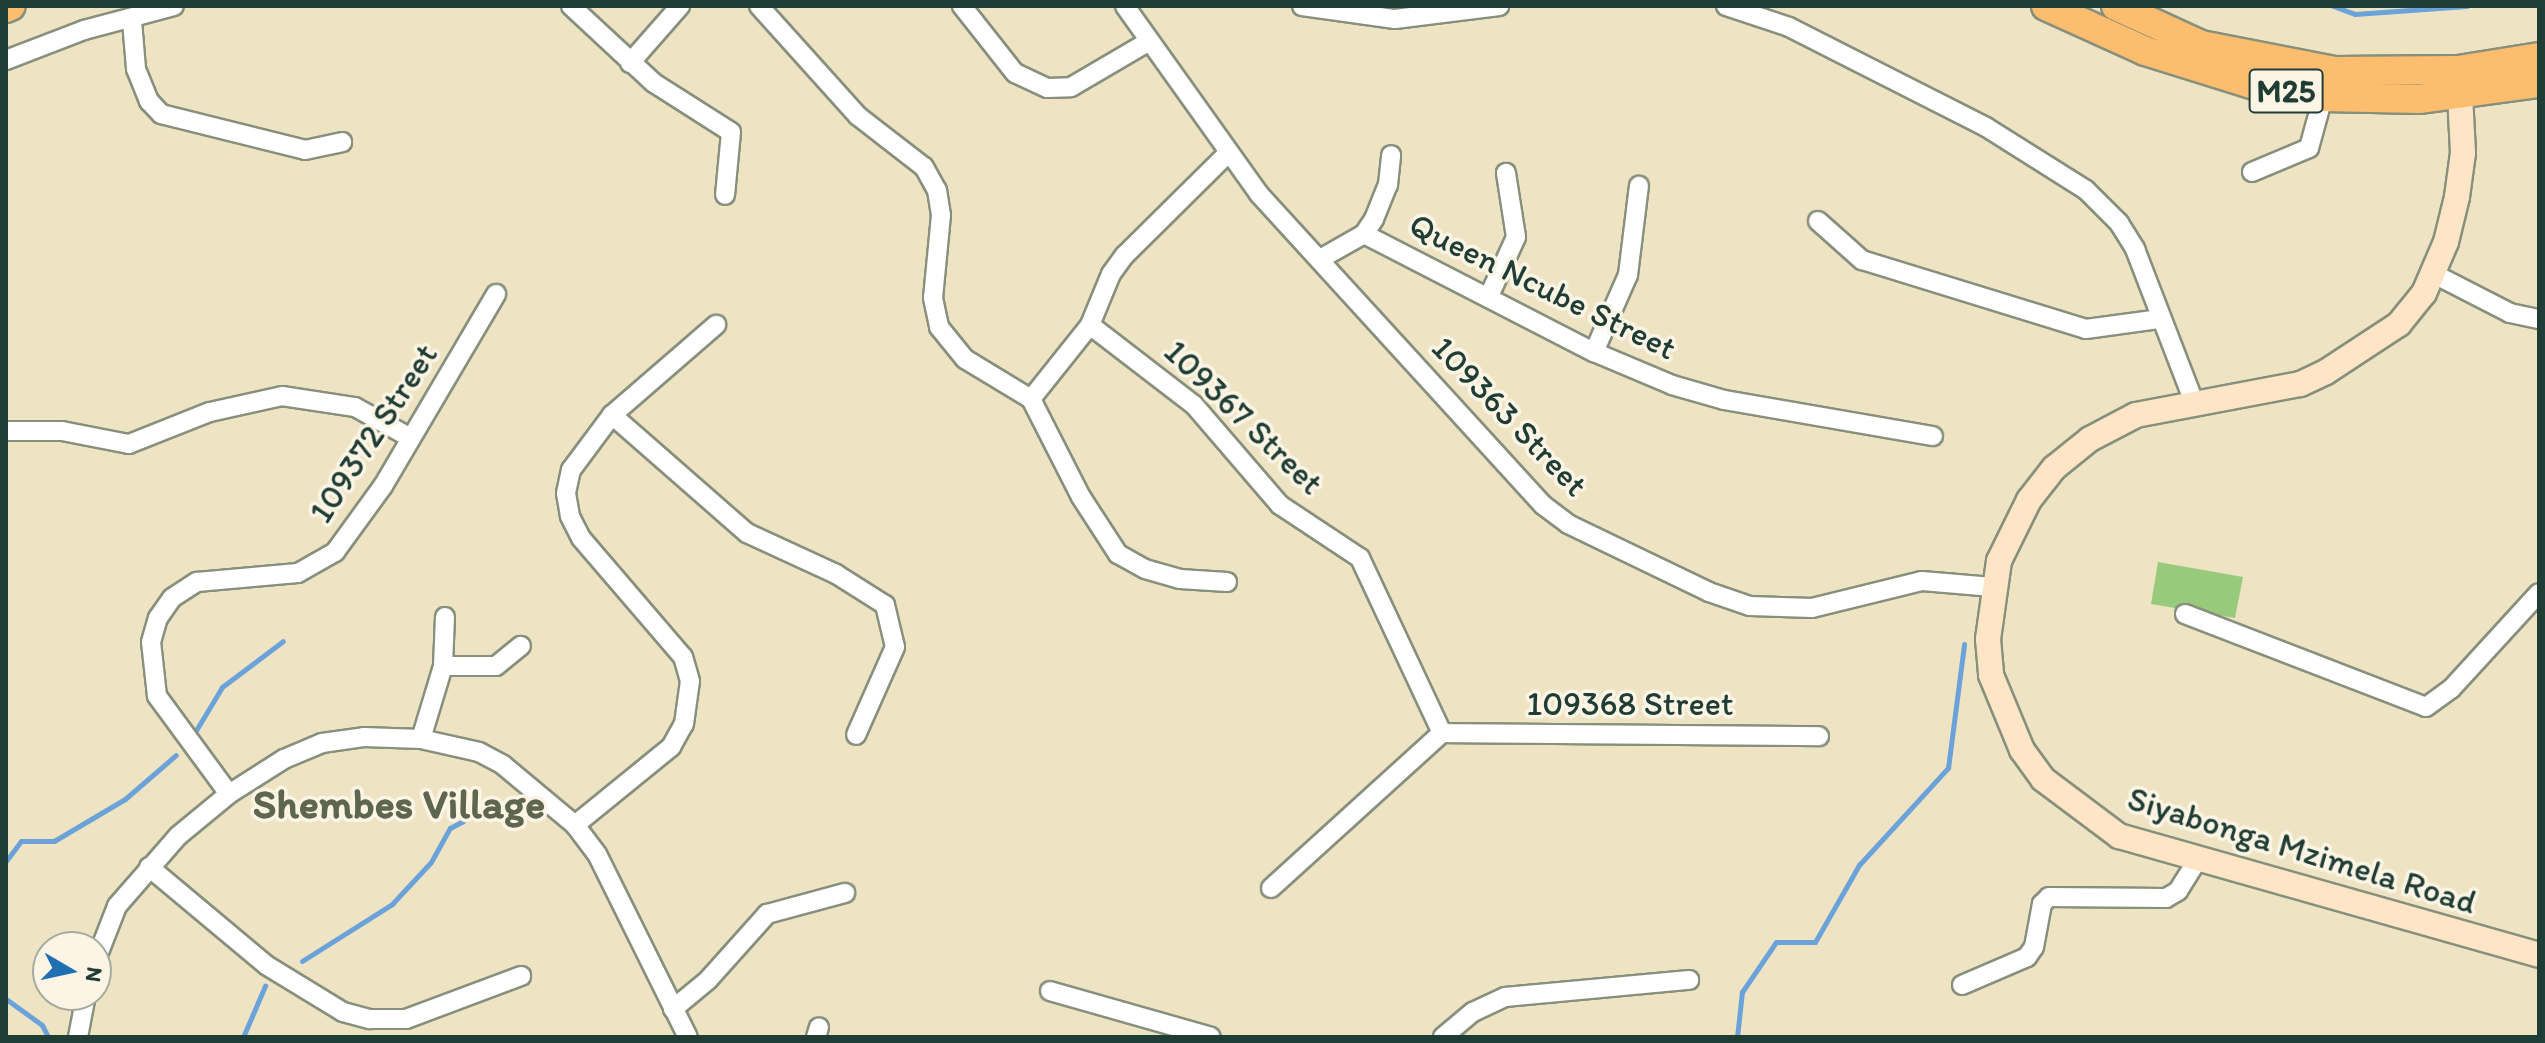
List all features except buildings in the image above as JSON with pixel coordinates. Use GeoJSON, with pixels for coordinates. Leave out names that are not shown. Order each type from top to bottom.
{"type":"FeatureCollection","features":[{"type":"Feature","properties":{"kind":"main road","name":"M25"},"geometry":{"type":"LineString","coordinates":[[2046,6],[2203,71],[2323,97],[2460,82],[2539,57]]}},
{"type":"Feature","properties":{"kind":"main road","name":"M25"},"geometry":{"type":"LineString","coordinates":[[2116,6],[2201,45],[2283,62],[2460,82],[2539,83]]}},
{"type":"Feature","properties":{"kind":"street"},"geometry":{"type":"LineString","coordinates":[[6,60],[84,30],[132,21],[174,6]]}},
{"type":"Feature","properties":{"kind":"street"},"geometry":{"type":"LineString","coordinates":[[571,6],[630,63],[731,132],[725,195]]}},
{"type":"Feature","properties":{"kind":"street"},"geometry":{"type":"LineString","coordinates":[[630,63],[680,6]]}},
{"type":"Feature","properties":{"kind":"street"},"geometry":{"type":"LineString","coordinates":[[759,6],[858,116],[924,167],[937,190],[941,215],[933,298],[939,327],[965,359],[1031,399],[1081,497],[1118,554],[1145,569],[1180,579],[1227,582]]}},
{"type":"Feature","properties":{"kind":"street"},"geometry":{"type":"LineString","coordinates":[[962,6],[1015,73],[1047,88],[1071,87],[1148,42]]}},
{"type":"Feature","properties":{"kind":"street","name":"109363 Street"},"geometry":{"type":"LineString","coordinates":[[1125,6],[1227,154],[1543,505],[1587,534],[1709,592],[1784,610],[1922,581],[1993,587]]}},
{"type":"Feature","properties":{"kind":"street"},"geometry":{"type":"LineString","coordinates":[[1302,6],[1395,19],[1499,6]]}},
{"type":"Feature","properties":{"kind":"street"},"geometry":{"type":"LineString","coordinates":[[1726,6],[1789,27],[1986,127],[2086,190],[2119,223],[2135,249],[2194,402]]}},
{"type":"Feature","properties":{"kind":"street"},"geometry":{"type":"LineString","coordinates":[[132,21],[136,69],[149,101],[161,114],[305,150],[342,142]]}},
{"type":"Feature","properties":{"kind":"street","name":"Siyabonga Mzimela Road"},"geometry":{"type":"LineString","coordinates":[[2460,82],[2457,197],[2434,274],[2399,324],[2326,372],[2300,384],[2136,415],[2090,439],[2054,468],[2010,534],[1993,587],[1988,639],[1991,675],[2022,750],[2043,779],[2119,836],[2539,955]]}},
{"type":"Feature","properties":{"kind":"street"},"geometry":{"type":"LineString","coordinates":[[2252,172],[2309,148],[2323,97]]}},
{"type":"Feature","properties":{"kind":"street"},"geometry":{"type":"LineString","coordinates":[[1031,399],[1090,325],[1111,274],[1125,255],[1227,154]]}},
{"type":"Feature","properties":{"kind":"street"},"geometry":{"type":"LineString","coordinates":[[1364,234],[1385,194],[1391,155]]}},
{"type":"Feature","properties":{"kind":"street"},"geometry":{"type":"LineString","coordinates":[[1489,296],[1516,237],[1506,173]]}},
{"type":"Feature","properties":{"kind":"street"},"geometry":{"type":"LineString","coordinates":[[1594,352],[1628,275],[1639,186]]}},
{"type":"Feature","properties":{"kind":"street"},"geometry":{"type":"LineString","coordinates":[[1818,221],[1862,260],[2086,329],[2160,319]]}},
{"type":"Feature","properties":{"kind":"street","name":"Queen Ncube Street"},"geometry":{"type":"LineString","coordinates":[[1320,259],[1364,234],[1594,352],[1724,400],[1933,436]]}},
{"type":"Feature","properties":{"kind":"street"},"geometry":{"type":"LineString","coordinates":[[2434,274],[2510,313],[2539,319]]}},
{"type":"Feature","properties":{"kind":"street","name":"109372 Street"},"geometry":{"type":"LineString","coordinates":[[229,794],[157,696],[151,642],[158,618],[172,598],[197,582],[298,573],[319,563],[366,513],[496,294]]}},
{"type":"Feature","properties":{"kind":"street"},"geometry":{"type":"LineString","coordinates":[[575,825],[671,747],[689,704],[683,657],[593,554],[570,516],[566,493],[571,470],[612,415],[716,325]]}},
{"type":"Feature","properties":{"kind":"street","name":"109367 Street"},"geometry":{"type":"LineString","coordinates":[[1090,325],[1194,405],[1280,505],[1360,558],[1442,733]]}},
{"type":"Feature","properties":{"kind":"street"},"geometry":{"type":"LineString","coordinates":[[6,431],[62,431],[129,444],[210,412],[258,399],[313,399],[365,411],[411,438]]}},
{"type":"Feature","properties":{"kind":"street"},"geometry":{"type":"LineString","coordinates":[[612,415],[747,533],[836,574],[885,605],[895,647],[856,735]]}},
{"type":"Feature","properties":{"kind":"street"},"geometry":{"type":"LineString","coordinates":[[2185,614],[2426,707],[2451,689],[2539,593]]}},
{"type":"Feature","properties":{"kind":"street"},"geometry":{"type":"LineString","coordinates":[[421,739],[443,666],[445,617]]}},
{"type":"Feature","properties":{"kind":"street"},"geometry":{"type":"LineString","coordinates":[[443,666],[496,666],[521,646]]}},
{"type":"Feature","properties":{"kind":"street"},"geometry":{"type":"LineString","coordinates":[[1271,888],[1442,733]]}},
{"type":"Feature","properties":{"kind":"street","name":"109368 Street"},"geometry":{"type":"LineString","coordinates":[[1442,733],[1819,736]]}},
{"type":"Feature","properties":{"kind":"street"},"geometry":{"type":"LineString","coordinates":[[107,931],[117,906],[149,867],[229,794],[284,759],[322,743],[364,737],[421,739],[479,752],[503,765],[575,825],[597,854],[688,1037]]}},
{"type":"Feature","properties":{"kind":"street"},"geometry":{"type":"LineString","coordinates":[[1962,985],[2027,957],[2034,947],[2042,904],[2049,897],[2166,898],[2178,891],[2198,859]]}},
{"type":"Feature","properties":{"kind":"street"},"geometry":{"type":"LineString","coordinates":[[149,867],[266,965],[343,1012],[379,1020],[406,1019],[521,976]]}},
{"type":"Feature","properties":{"kind":"street"},"geometry":{"type":"LineString","coordinates":[[673,1009],[708,980],[767,914],[845,893]]}},
{"type":"Feature","properties":{"kind":"street"},"geometry":{"type":"LineString","coordinates":[[1443,1037],[1473,1012],[1505,997],[1689,980]]}},
{"type":"Feature","properties":{"kind":"street"},"geometry":{"type":"LineString","coordinates":[[1050,991],[1211,1037]]}},
{"type":"Feature","properties":{"kind":"street"},"geometry":{"type":"LineString","coordinates":[[78,1037],[83,1011]]}},
{"type":"Feature","properties":{"kind":"green space"},"geometry":{"type":"Polygon","coordinates":[[[2158,562],[2243,577],[2235,618],[2151,604],[2158,562]]]}},
{"type":"Feature","properties":{"kind":"waterway"},"geometry":{"type":"LineString","coordinates":[[2333,6],[2355,14],[2467,6]]}},
{"type":"Feature","properties":{"kind":"waterway"},"geometry":{"type":"LineString","coordinates":[[195,732],[222,687],[283,641]]}},
{"type":"Feature","properties":{"kind":"waterway"},"geometry":{"type":"LineString","coordinates":[[1737,1037],[1742,992],[1776,942],[1815,942],[1859,865],[1948,768],[1964,644]]}},
{"type":"Feature","properties":{"kind":"waterway"},"geometry":{"type":"LineString","coordinates":[[6,861],[21,841],[54,841],[125,799],[176,755]]}},
{"type":"Feature","properties":{"kind":"waterway"},"geometry":{"type":"LineString","coordinates":[[302,961],[392,904],[431,862],[450,828],[463,821]]}},
{"type":"Feature","properties":{"kind":"waterway"},"geometry":{"type":"LineString","coordinates":[[243,1037],[265,986]]}},
{"type":"Feature","properties":{"kind":"waterway"},"geometry":{"type":"LineString","coordinates":[[6,999],[42,1025],[48,1037]]}},
{"type":"Feature","properties":{"kind":"district","name":"Shembes Village"},"geometry":{"type":"Point","coordinates":[399,804]}}]}
